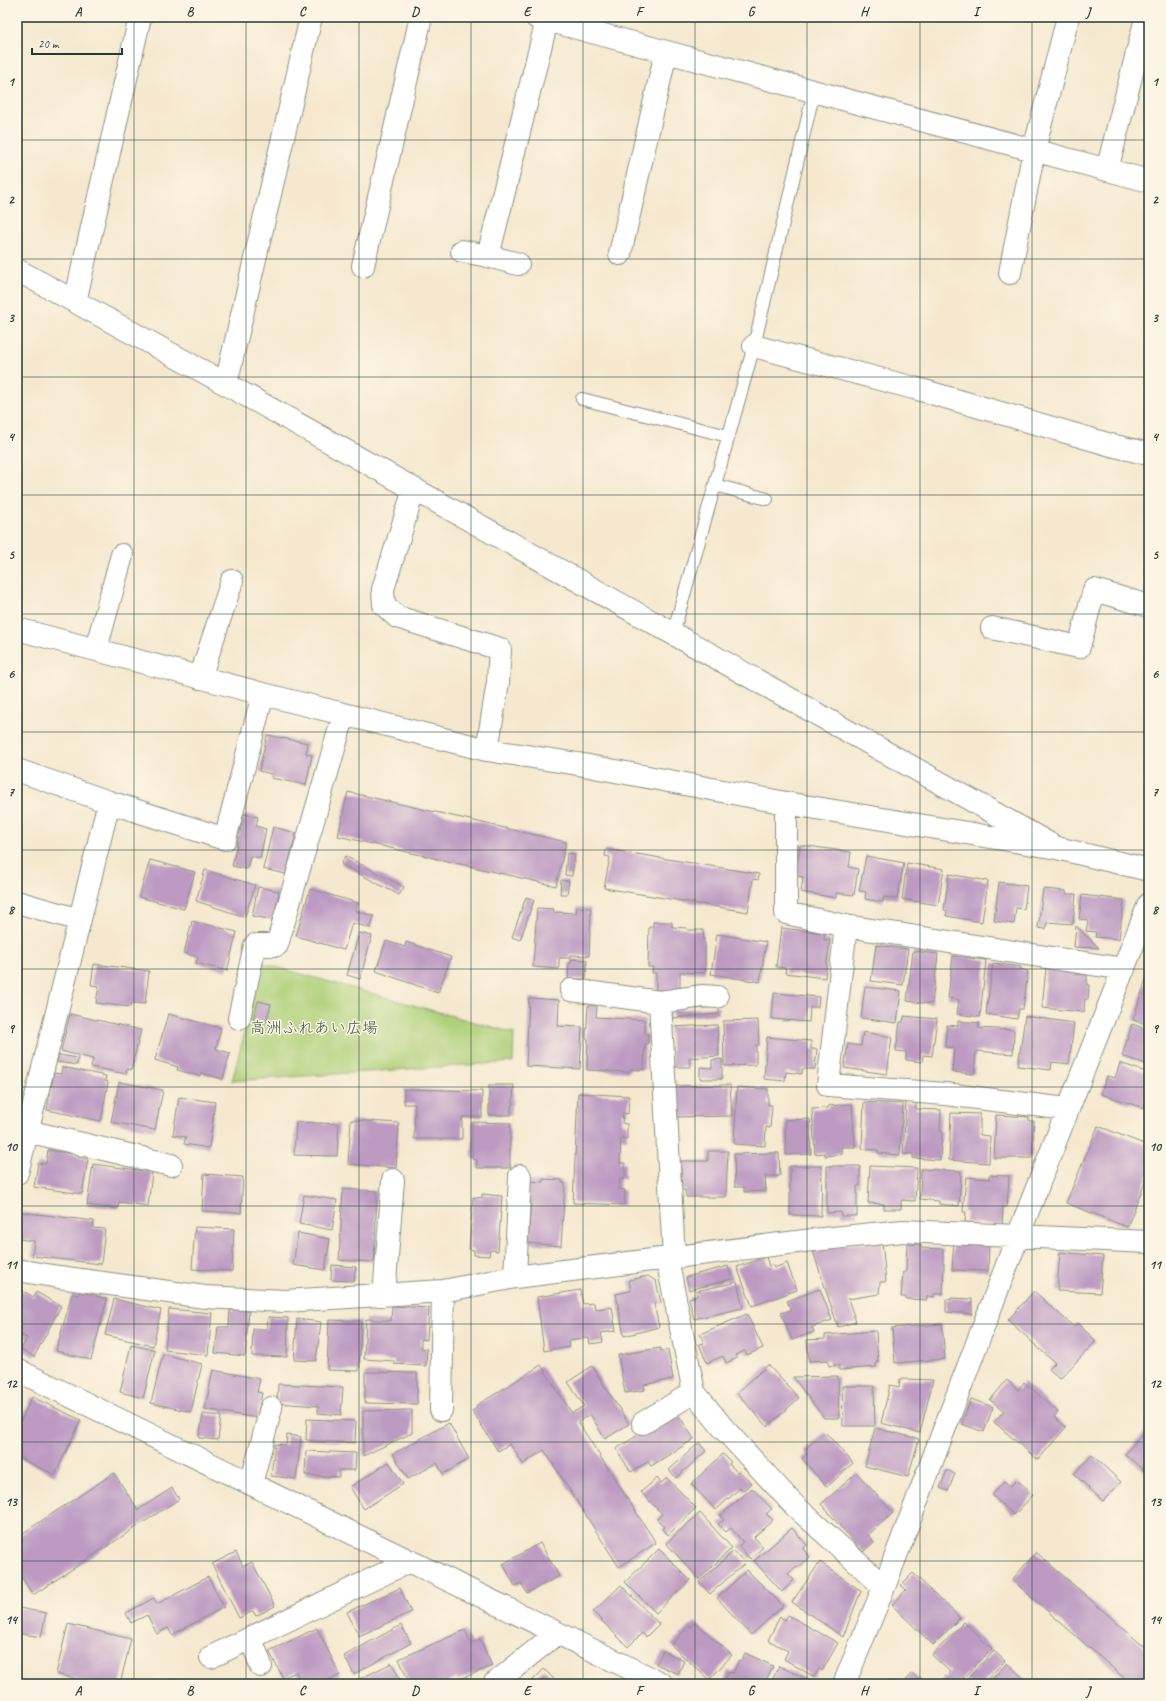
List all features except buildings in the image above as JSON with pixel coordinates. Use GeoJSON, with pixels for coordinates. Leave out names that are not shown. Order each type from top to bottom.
{"type":"FeatureCollection","features":[{"type":"Feature","properties":{"kind":"street"},"geometry":{"type":"LineString","coordinates":[[76,302],[140,17]]}},
{"type":"Feature","properties":{"kind":"street"},"geometry":{"type":"LineString","coordinates":[[226,384],[311,17]]}},
{"type":"Feature","properties":{"kind":"street"},"geometry":{"type":"LineString","coordinates":[[363,266],[420,17]]}},
{"type":"Feature","properties":{"kind":"street"},"geometry":{"type":"LineString","coordinates":[[1010,273],[1034,150],[1068,17]]}},
{"type":"Feature","properties":{"kind":"street"},"geometry":{"type":"LineString","coordinates":[[488,256],[542,18],[569,21],[666,52],[1149,181]]}},
{"type":"Feature","properties":{"kind":"street"},"geometry":{"type":"LineString","coordinates":[[1107,170],[1144,26]]}},
{"type":"Feature","properties":{"kind":"street"},"geometry":{"type":"LineString","coordinates":[[620,254],[666,52]]}},
{"type":"Feature","properties":{"kind":"street"},"geometry":{"type":"LineString","coordinates":[[462,251],[518,264]]}},
{"type":"Feature","properties":{"kind":"street"},"geometry":{"type":"LineString","coordinates":[[17,270],[226,384],[1058,848]]}},
{"type":"Feature","properties":{"kind":"street"},"geometry":{"type":"LineString","coordinates":[[754,346],[914,388],[1112,445],[1149,454]]}},
{"type":"Feature","properties":{"kind":"street"},"geometry":{"type":"LineString","coordinates":[[414,489],[383,589],[384,605],[397,616],[500,649],[498,682],[487,750]]}},
{"type":"Feature","properties":{"kind":"street"},"geometry":{"type":"LineString","coordinates":[[96,649],[122,555]]}},
{"type":"Feature","properties":{"kind":"street"},"geometry":{"type":"LineString","coordinates":[[200,678],[232,581]]}},
{"type":"Feature","properties":{"kind":"street"},"geometry":{"type":"LineString","coordinates":[[992,628],[1079,647],[1094,590],[1149,606]]}},
{"type":"Feature","properties":{"kind":"street"},"geometry":{"type":"LineString","coordinates":[[17,629],[200,678],[487,750],[578,764],[786,803],[1058,848],[1149,870]]}},
{"type":"Feature","properties":{"kind":"street"},"geometry":{"type":"LineString","coordinates":[[17,770],[109,802],[225,839],[263,694]]}},
{"type":"Feature","properties":{"kind":"street"},"geometry":{"type":"LineString","coordinates":[[239,1018],[255,945],[277,945],[344,714]]}},
{"type":"Feature","properties":{"kind":"street"},"geometry":{"type":"LineString","coordinates":[[17,1173],[109,802]]}},
{"type":"Feature","properties":{"kind":"street"},"geometry":{"type":"LineString","coordinates":[[786,803],[786,913],[846,926],[1124,969]]}},
{"type":"Feature","properties":{"kind":"street"},"geometry":{"type":"LineString","coordinates":[[17,902],[80,920]]}},
{"type":"Feature","properties":{"kind":"street"},"geometry":{"type":"LineString","coordinates":[[844,1684],[884,1587],[1067,1109],[1149,904]]}},
{"type":"Feature","properties":{"kind":"street"},"geometry":{"type":"LineString","coordinates":[[846,926],[828,1085],[945,1094],[1067,1109]]}},
{"type":"Feature","properties":{"kind":"street"},"geometry":{"type":"LineString","coordinates":[[571,990],[660,1002],[703,996],[716,997]]}},
{"type":"Feature","properties":{"kind":"street"},"geometry":{"type":"LineString","coordinates":[[660,1002],[670,1259],[694,1392],[724,1429],[793,1504],[884,1587]]}},
{"type":"Feature","properties":{"kind":"street"},"geometry":{"type":"LineString","coordinates":[[27,1131],[171,1165]]}},
{"type":"Feature","properties":{"kind":"street"},"geometry":{"type":"LineString","coordinates":[[515,1277],[520,1176]]}},
{"type":"Feature","properties":{"kind":"street"},"geometry":{"type":"LineString","coordinates":[[384,1295],[393,1180]]}},
{"type":"Feature","properties":{"kind":"street"},"geometry":{"type":"LineString","coordinates":[[17,1270],[205,1297],[285,1301],[443,1291],[515,1277],[798,1242],[903,1231],[1149,1242]]}},
{"type":"Feature","properties":{"kind":"street"},"geometry":{"type":"LineString","coordinates":[[441,1410],[443,1291]]}},
{"type":"Feature","properties":{"kind":"street"},"geometry":{"type":"LineString","coordinates":[[17,1370],[662,1684]]}},
{"type":"Feature","properties":{"kind":"street"},"geometry":{"type":"LineString","coordinates":[[643,1424],[694,1392]]}},
{"type":"Feature","properties":{"kind":"street"},"geometry":{"type":"LineString","coordinates":[[251,1484],[271,1408]]}},
{"type":"Feature","properties":{"kind":"street"},"geometry":{"type":"LineString","coordinates":[[211,1657],[410,1561]]}},
{"type":"Feature","properties":{"kind":"street"},"geometry":{"type":"LineString","coordinates":[[494,1684],[556,1632]]}},
{"type":"Feature","properties":{"kind":"street"},"geometry":{"type":"LineString","coordinates":[[251,1638],[261,1666]]}},
{"type":"Feature","properties":{"kind":"lane"},"geometry":{"type":"LineString","coordinates":[[673,634],[754,346],[814,91]]}},
{"type":"Feature","properties":{"kind":"lane"},"geometry":{"type":"LineString","coordinates":[[582,399],[728,436]]}},
{"type":"Feature","properties":{"kind":"lane"},"geometry":{"type":"LineString","coordinates":[[715,485],[767,499]]}},
{"type":"Feature","properties":{"kind":"green space","name":"高洲ふれあい広場"},"geometry":{"type":"Polygon","coordinates":[[[262,963],[514,1033],[513,1062],[232,1081],[262,963]],[[258,1001],[253,1019],[271,1004],[258,1001]]]}}]}
